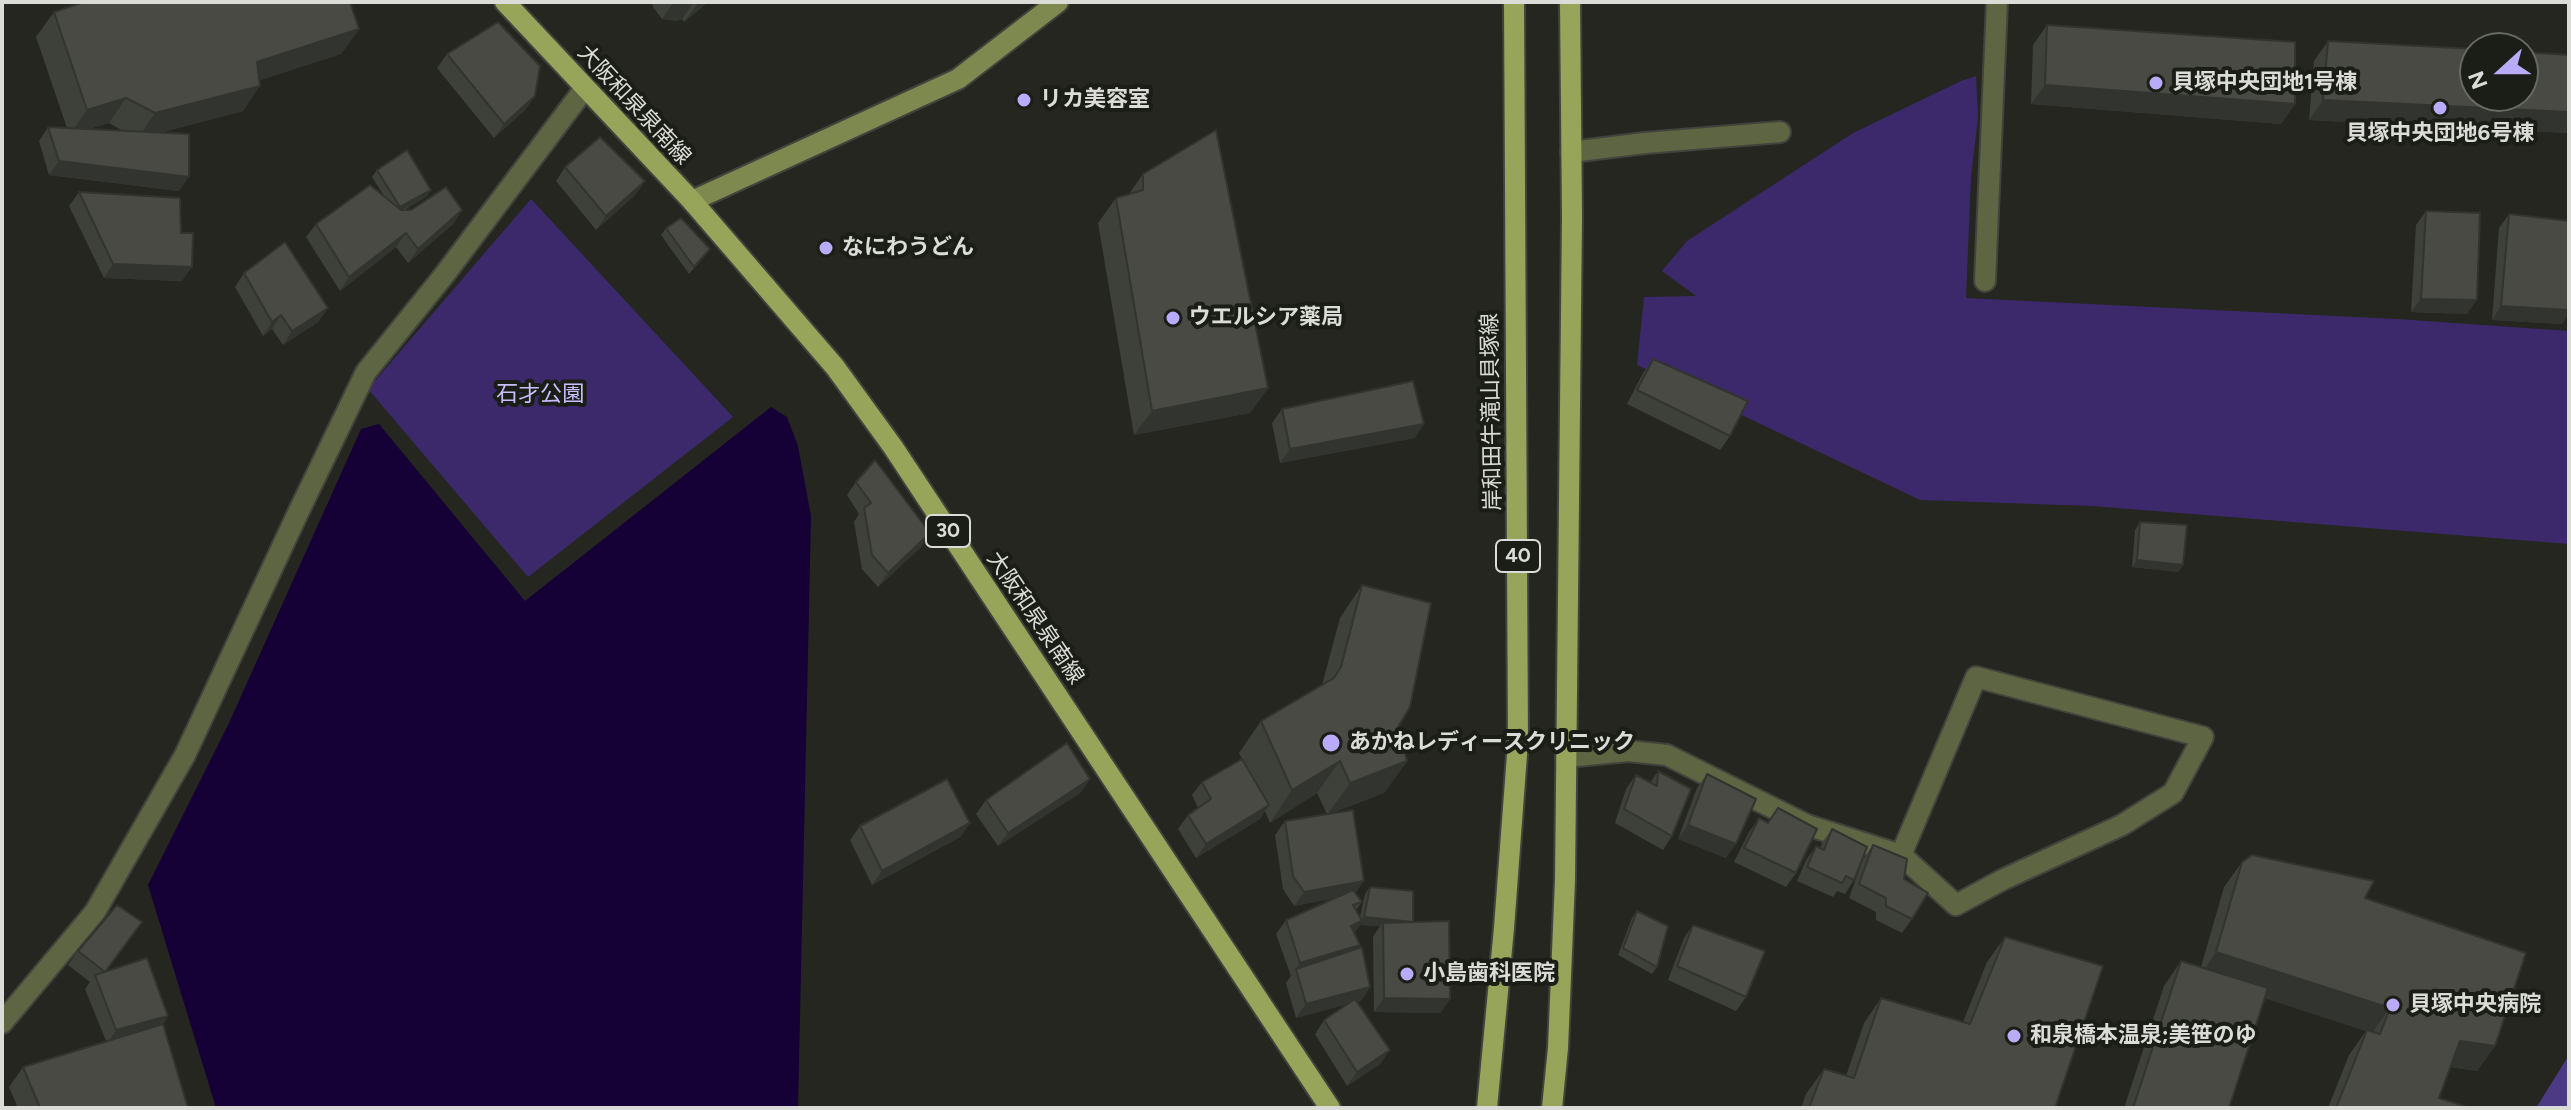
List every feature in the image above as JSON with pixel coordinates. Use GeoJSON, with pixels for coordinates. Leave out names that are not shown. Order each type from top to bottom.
{"type":"FeatureCollection","features":[{"type":"Feature","properties":{"kind":"main road","name":"大阪和泉泉南線"},"geometry":{"type":"LineString","coordinates":[[505,2],[692,201],[835,367],[893,447],[1330,1108]]}},
{"type":"Feature","properties":{"kind":"main road","name":"岸和田牛滝山貝塚線"},"geometry":{"type":"LineString","coordinates":[[1487,1108],[1518,741],[1514,2]]}},
{"type":"Feature","properties":{"kind":"main road","name":"40"},"geometry":{"type":"LineString","coordinates":[[1552,1108],[1558,1048],[1564,896],[1570,2]]}},
{"type":"Feature","properties":{"kind":"street"},"geometry":{"type":"LineString","coordinates":[[692,201],[958,79],[1058,2]]}},
{"type":"Feature","properties":{"kind":"street"},"geometry":{"type":"LineString","coordinates":[[1985,281],[1997,2]]}},
{"type":"Feature","properties":{"kind":"street"},"geometry":{"type":"LineString","coordinates":[[2,1023],[95,912],[185,755],[366,372],[445,274],[585,88]]}},
{"type":"Feature","properties":{"kind":"street"},"geometry":{"type":"LineString","coordinates":[[1571,152],[1780,132]]}},
{"type":"Feature","properties":{"kind":"street"},"geometry":{"type":"LineString","coordinates":[[1566,757],[1628,751],[1667,755],[1807,825],[1901,855],[1956,905],[2002,880],[2122,825],[2173,793],[2203,737],[1976,677],[1901,855]]}},
{"type":"Feature","properties":{"kind":"green space"},"geometry":{"type":"Polygon","coordinates":[[[1976,76],[1978,117],[1971,177],[1966,298],[2397,319],[2569,331],[2569,544],[2092,506],[1920,500],[1637,365],[1644,297],[1696,296],[1662,271],[1687,241],[1853,133],[1976,76]]]}},
{"type":"Feature","properties":{"kind":"green space","name":"石才公園"},"geometry":{"type":"Polygon","coordinates":[[[531,199],[733,417],[528,577],[368,389],[531,199]]]}},
{"type":"Feature","properties":{"kind":"shaded area"},"geometry":{"type":"Polygon","coordinates":[[[771,407],[787,417],[798,446],[811,516],[798,1108],[216,1108],[148,885],[229,723],[361,429],[379,424],[525,601],[771,407]]]}},
{"type":"Feature","properties":{"kind":"shaded area"},"geometry":{"type":"Polygon","coordinates":[[[2569,1055],[2569,1108],[2536,1108],[2569,1055]]]}},
{"type":"Feature","properties":{"kind":"building"},"geometry":{"type":"Polygon","coordinates":[[[84,2],[350,2],[359,29],[257,62],[260,86],[155,113],[126,98],[87,110],[54,12],[84,2]]]}},
{"type":"Feature","properties":{"kind":"building"},"geometry":{"type":"Polygon","coordinates":[[[498,22],[540,66],[535,96],[504,124],[447,54],[498,22]]]}},
{"type":"Feature","properties":{"kind":"building","name":"貝塚中央団地1号棟"},"geometry":{"type":"Polygon","coordinates":[[[2047,25],[2295,42],[2295,104],[2045,85],[2047,25]]]}},
{"type":"Feature","properties":{"kind":"building"},"geometry":{"type":"Polygon","coordinates":[[[2328,41],[2459,48],[2459,107],[2323,100],[2328,41]]]}},
{"type":"Feature","properties":{"kind":"building"},"geometry":{"type":"Polygon","coordinates":[[[2539,53],[2569,55],[2569,112],[2539,111],[2539,53]]]}},
{"type":"Feature","properties":{"kind":"building"},"geometry":{"type":"Polygon","coordinates":[[[48,127],[189,134],[189,177],[59,161],[48,127]]]}},
{"type":"Feature","properties":{"kind":"building","name":"ウエルシア薬局"},"geometry":{"type":"Polygon","coordinates":[[[1216,130],[1268,388],[1152,411],[1116,198],[1143,190],[1143,174],[1216,130]]]}},
{"type":"Feature","properties":{"kind":"building"},"geometry":{"type":"Polygon","coordinates":[[[600,137],[645,181],[606,216],[565,167],[600,137]]]}},
{"type":"Feature","properties":{"kind":"building"},"geometry":{"type":"Polygon","coordinates":[[[407,150],[431,190],[400,207],[377,170],[407,150]]]}},
{"type":"Feature","properties":{"kind":"building"},"geometry":{"type":"Polygon","coordinates":[[[370,185],[401,210],[411,210],[446,187],[462,210],[418,249],[406,233],[349,277],[316,224],[370,185]]]}},
{"type":"Feature","properties":{"kind":"building"},"geometry":{"type":"Polygon","coordinates":[[[79,192],[180,198],[181,233],[193,233],[192,267],[113,264],[79,192]]]}},
{"type":"Feature","properties":{"kind":"building"},"geometry":{"type":"Polygon","coordinates":[[[2426,211],[2480,213],[2477,300],[2421,299],[2426,211]]]}},
{"type":"Feature","properties":{"kind":"building"},"geometry":{"type":"Polygon","coordinates":[[[2509,214],[2569,221],[2569,310],[2501,306],[2509,214]]]}},
{"type":"Feature","properties":{"kind":"building"},"geometry":{"type":"Polygon","coordinates":[[[681,218],[710,249],[694,267],[666,228],[681,218]]]}},
{"type":"Feature","properties":{"kind":"building"},"geometry":{"type":"Polygon","coordinates":[[[285,242],[328,308],[292,331],[281,315],[272,322],[244,273],[285,242]]]}},
{"type":"Feature","properties":{"kind":"building"},"geometry":{"type":"Polygon","coordinates":[[[1653,359],[1748,401],[1730,436],[1637,390],[1653,359]]]}},
{"type":"Feature","properties":{"kind":"building"},"geometry":{"type":"Polygon","coordinates":[[[1413,381],[1424,424],[1290,449],[1282,409],[1413,381]]]}},
{"type":"Feature","properties":{"kind":"building"},"geometry":{"type":"Polygon","coordinates":[[[875,460],[930,533],[888,573],[872,555],[864,508],[871,503],[856,482],[875,460]]]}},
{"type":"Feature","properties":{"kind":"building"},"geometry":{"type":"Polygon","coordinates":[[[2140,522],[2187,525],[2183,565],[2137,560],[2140,522]]]}},
{"type":"Feature","properties":{"kind":"building","name":"あかねレディースクリニック"},"geometry":{"type":"Polygon","coordinates":[[[1362,585],[1431,603],[1410,707],[1398,727],[1407,761],[1350,783],[1340,761],[1292,790],[1261,721],[1334,678],[1341,667],[1362,585]]]}},
{"type":"Feature","properties":{"kind":"building"},"geometry":{"type":"Polygon","coordinates":[[[1067,743],[1090,779],[1008,833],[986,800],[1067,743]]]}},
{"type":"Feature","properties":{"kind":"building"},"geometry":{"type":"Polygon","coordinates":[[[1242,759],[1269,805],[1206,844],[1188,815],[1211,799],[1202,782],[1242,759]]]}},
{"type":"Feature","properties":{"kind":"building"},"geometry":{"type":"Polygon","coordinates":[[[1658,771],[1691,789],[1672,836],[1624,809],[1636,775],[1657,786],[1658,771]]]}},
{"type":"Feature","properties":{"kind":"building"},"geometry":{"type":"Polygon","coordinates":[[[1707,774],[1756,799],[1736,844],[1688,825],[1707,774]]]}},
{"type":"Feature","properties":{"kind":"building"},"geometry":{"type":"Polygon","coordinates":[[[947,779],[970,823],[882,871],[860,826],[947,779]]]}},
{"type":"Feature","properties":{"kind":"building"},"geometry":{"type":"Polygon","coordinates":[[[1778,808],[1817,829],[1796,873],[1744,848],[1759,818],[1768,823],[1778,808]]]}},
{"type":"Feature","properties":{"kind":"building"},"geometry":{"type":"Polygon","coordinates":[[[1353,810],[1364,881],[1304,892],[1293,876],[1285,821],[1353,810]]]}},
{"type":"Feature","properties":{"kind":"building"},"geometry":{"type":"Polygon","coordinates":[[[1832,829],[1867,847],[1854,880],[1846,876],[1842,883],[1807,867],[1816,846],[1824,850],[1832,829]]]}},
{"type":"Feature","properties":{"kind":"building"},"geometry":{"type":"Polygon","coordinates":[[[1873,845],[1907,859],[1904,879],[1928,893],[1912,919],[1886,906],[1886,898],[1859,884],[1873,845]]]}},
{"type":"Feature","properties":{"kind":"building","name":"貝塚中央病院"},"geometry":{"type":"Polygon","coordinates":[[[2252,855],[2374,881],[2365,898],[2526,953],[2495,1046],[2460,1041],[2439,1098],[2470,1108],[2336,1108],[2367,1030],[2380,1034],[2390,1008],[2216,952],[2242,862],[2252,855]]]}},
{"type":"Feature","properties":{"kind":"building"},"geometry":{"type":"Polygon","coordinates":[[[1370,887],[1413,891],[1413,922],[1364,917],[1370,887]]]}},
{"type":"Feature","properties":{"kind":"building"},"geometry":{"type":"Polygon","coordinates":[[[1353,890],[1362,902],[1353,905],[1362,921],[1351,926],[1360,945],[1300,963],[1286,920],[1353,890]]]}},
{"type":"Feature","properties":{"kind":"building"},"geometry":{"type":"Polygon","coordinates":[[[117,905],[142,922],[105,972],[78,951],[117,905]]]}},
{"type":"Feature","properties":{"kind":"building"},"geometry":{"type":"Polygon","coordinates":[[[1637,911],[1668,926],[1657,967],[1623,948],[1637,911]]]}},
{"type":"Feature","properties":{"kind":"building","name":"小島歯科医院"},"geometry":{"type":"Polygon","coordinates":[[[1449,921],[1450,999],[1384,998],[1383,923],[1449,921]]]}},
{"type":"Feature","properties":{"kind":"building"},"geometry":{"type":"Polygon","coordinates":[[[1693,925],[1765,951],[1746,997],[1677,966],[1693,925]]]}},
{"type":"Feature","properties":{"kind":"building","name":"和泉橋本温泉;美笹のゆ"},"geometry":{"type":"Polygon","coordinates":[[[2005,937],[2103,966],[2055,1108],[1809,1108],[1824,1069],[1854,1078],[1881,998],[1970,1024],[2005,937]]]}},
{"type":"Feature","properties":{"kind":"building"},"geometry":{"type":"Polygon","coordinates":[[[1362,947],[1370,987],[1306,1004],[1296,969],[1362,947]]]}},
{"type":"Feature","properties":{"kind":"building"},"geometry":{"type":"Polygon","coordinates":[[[147,958],[168,1016],[116,1030],[95,975],[147,958]]]}},
{"type":"Feature","properties":{"kind":"building"},"geometry":{"type":"Polygon","coordinates":[[[2181,961],[2268,988],[2229,1108],[2133,1108],[2181,961]]]}},
{"type":"Feature","properties":{"kind":"building"},"geometry":{"type":"Polygon","coordinates":[[[1355,999],[1390,1050],[1357,1072],[1324,1020],[1355,999]]]}},
{"type":"Feature","properties":{"kind":"building"},"geometry":{"type":"Polygon","coordinates":[[[163,1024],[188,1108],[40,1108],[23,1067],[163,1024]]]}},
{"type":"Feature","properties":{"kind":"place","name":"貝塚中央団地1号棟"},"geometry":{"type":"Point","coordinates":[2156,83]}},
{"type":"Feature","properties":{"kind":"place","name":"リカ美容室"},"geometry":{"type":"Point","coordinates":[1024,100]}},
{"type":"Feature","properties":{"kind":"place","name":"貝塚中央団地6号棟"},"geometry":{"type":"Point","coordinates":[2440,108]}},
{"type":"Feature","properties":{"kind":"place","name":"なにわうどん"},"geometry":{"type":"Point","coordinates":[826,248]}},
{"type":"Feature","properties":{"kind":"place","name":"ウエルシア薬局"},"geometry":{"type":"Point","coordinates":[1173,318]}},
{"type":"Feature","properties":{"kind":"place","name":"あかねレディースクリニック"},"geometry":{"type":"Point","coordinates":[1331,743]}},
{"type":"Feature","properties":{"kind":"place","name":"小島歯科医院"},"geometry":{"type":"Point","coordinates":[1407,974]}},
{"type":"Feature","properties":{"kind":"place","name":"貝塚中央病院"},"geometry":{"type":"Point","coordinates":[2393,1005]}},
{"type":"Feature","properties":{"kind":"place","name":"和泉橋本温泉;美笹のゆ"},"geometry":{"type":"Point","coordinates":[2014,1036]}}]}
